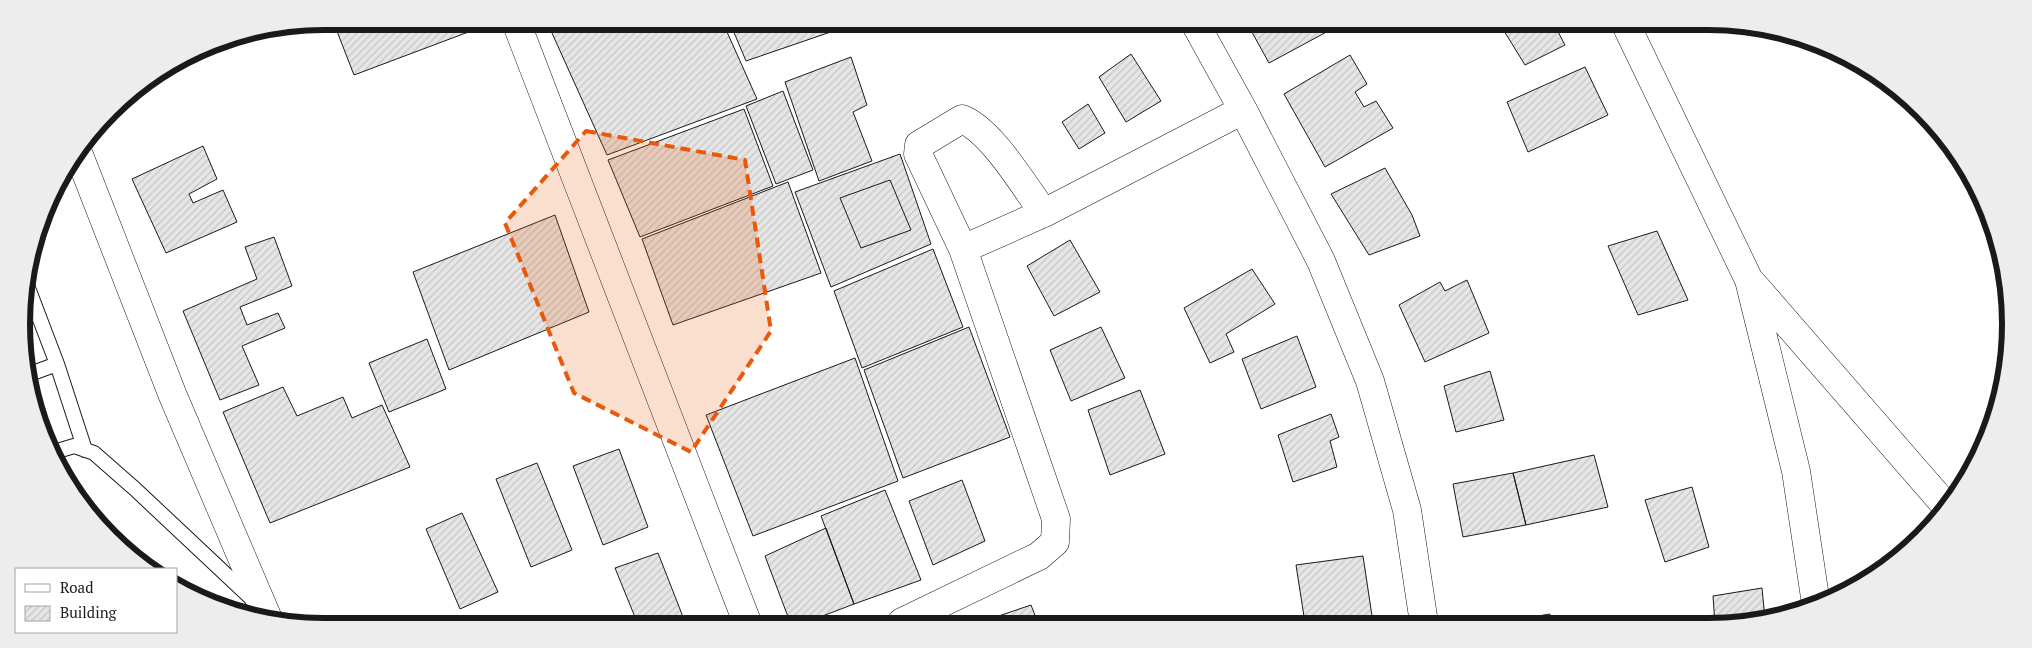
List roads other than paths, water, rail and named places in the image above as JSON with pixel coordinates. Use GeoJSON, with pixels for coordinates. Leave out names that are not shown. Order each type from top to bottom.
{"type":"FeatureCollection","features":[{"type":"Feature","properties":{"kind":"street"},"geometry":{"type":"LineString","coordinates":[[519,30],[745,618]]}},
{"type":"Feature","properties":{"kind":"street"},"geometry":{"type":"LineString","coordinates":[[1199,30],[1243,110],[1321,261],[1370,381],[1407,510],[1423,618]]}},
{"type":"Feature","properties":{"kind":"street"},"geometry":{"type":"LineString","coordinates":[[1629,30],[1750,280],[1796,471],[1815,598]]}},
{"type":"Feature","properties":{"kind":"street"},"geometry":{"type":"LineString","coordinates":[[963,249],[1044,212],[1243,110]]}},
{"type":"Feature","properties":{"kind":"street"},"geometry":{"type":"LineString","coordinates":[[910,618],[1039,556],[1055,542],[1056,519],[963,249],[918,154],[919,145],[962,119],[972,123],[990,140],[1044,212]]}},
{"type":"Feature","properties":{"kind":"street"},"geometry":{"type":"LineString","coordinates":[[81,160],[173,396],[265,612]]}},
{"type":"Feature","properties":{"kind":"street"},"geometry":{"type":"LineString","coordinates":[[1750,280],[1942,501]]}},
{"type":"Feature","properties":{"kind":"lane"},"geometry":{"type":"LineString","coordinates":[[32,299],[57,364],[85,450]]}},
{"type":"Feature","properties":{"kind":"lane"},"geometry":{"type":"LineString","coordinates":[[35,372],[57,364]]}},
{"type":"Feature","properties":{"kind":"lane"},"geometry":{"type":"LineString","coordinates":[[58,451],[74,446],[94,453],[135,489],[262,611]]}}]}
